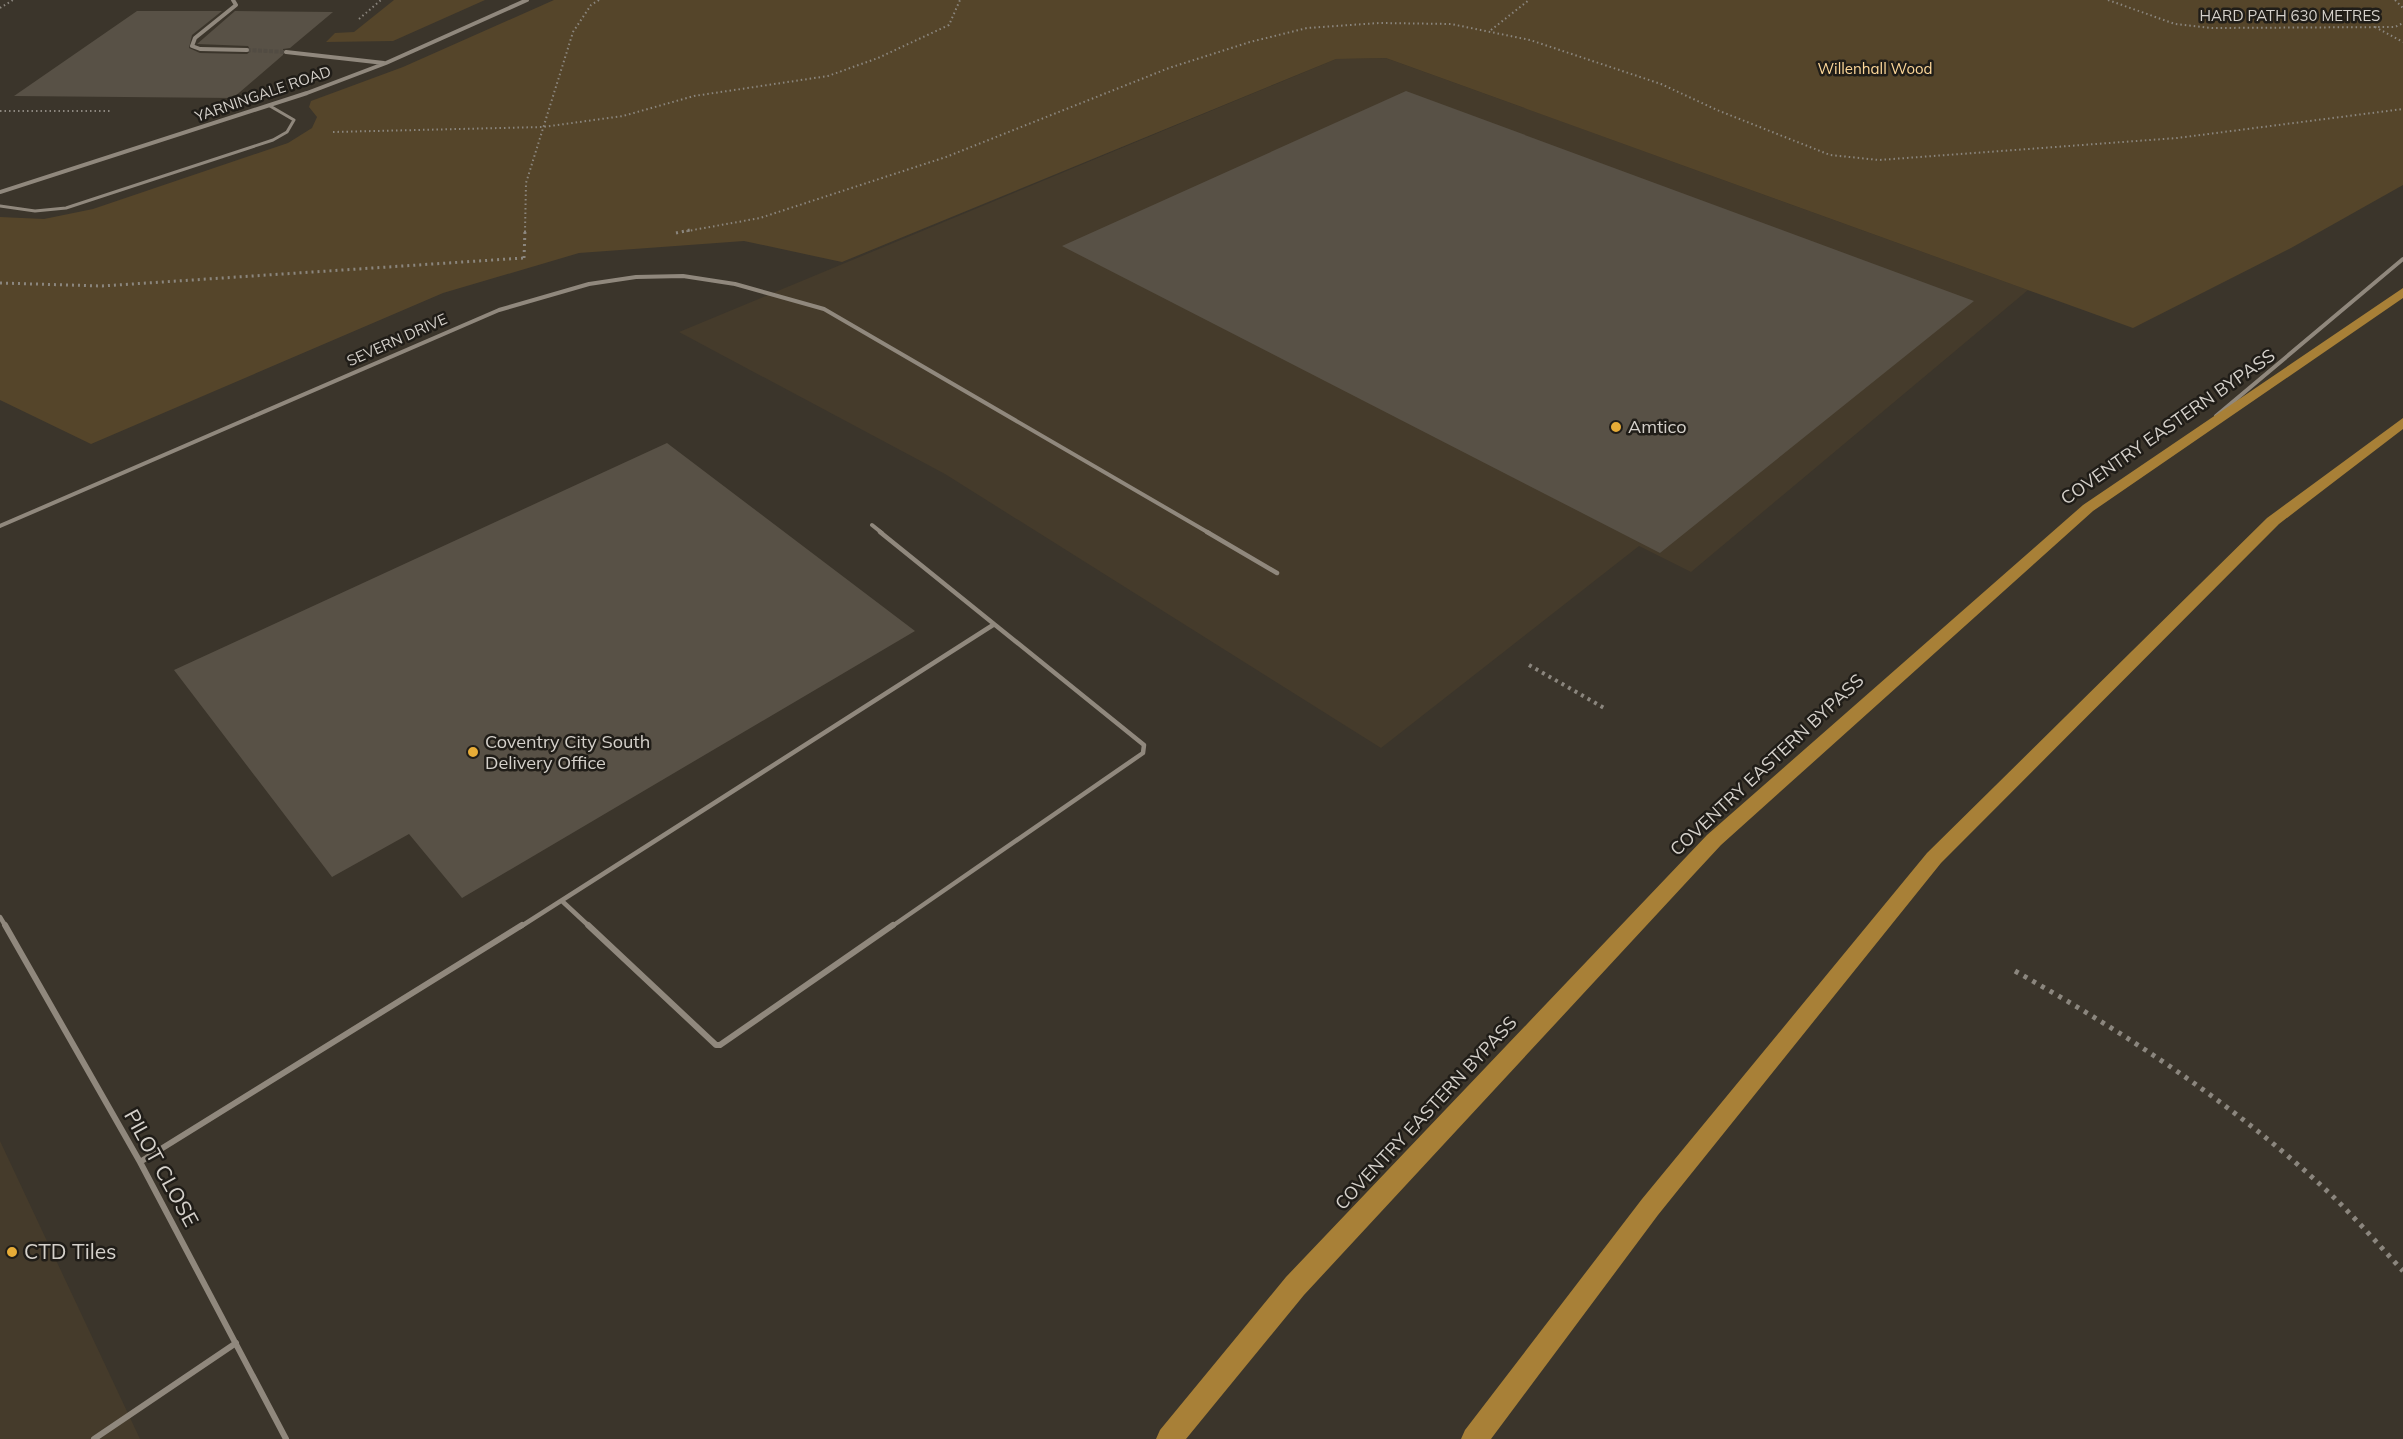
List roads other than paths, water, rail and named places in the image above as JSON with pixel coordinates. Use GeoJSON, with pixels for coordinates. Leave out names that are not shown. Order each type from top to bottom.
{"type":"FeatureCollection","features":[{"type":"Feature","properties":{"kind":"highway","name":"COVENTRY EASTERN BYPASS"},"geometry":{"type":"LineString","coordinates":[[1169,1439],[1295,1286],[1714,840],[2088,508],[2403,292]]}},
{"type":"Feature","properties":{"kind":"highway"},"geometry":{"type":"LineString","coordinates":[[1474,1439],[1650,1208],[1934,858],[2273,521],[2403,422]]}},
{"type":"Feature","properties":{"kind":"street"},"geometry":{"type":"LineString","coordinates":[[233,0],[236,5],[195,38],[192,46],[200,49],[247,50]]}},
{"type":"Feature","properties":{"kind":"street","name":"YARNINGALE ROAD"},"geometry":{"type":"LineString","coordinates":[[0,192],[270,106],[386,63],[527,0]]}},
{"type":"Feature","properties":{"kind":"street"},"geometry":{"type":"LineString","coordinates":[[286,52],[386,63]]}},
{"type":"Feature","properties":{"kind":"lane"},"geometry":{"type":"LineString","coordinates":[[0,206],[35,211],[66,208],[262,144],[287,132],[294,120],[270,106]]}},
{"type":"Feature","properties":{"kind":"lane"},"geometry":{"type":"LineString","coordinates":[[2188,438],[2403,259]]}},
{"type":"Feature","properties":{"kind":"lane","name":"SEVERN DRIVE"},"geometry":{"type":"LineString","coordinates":[[0,526],[468,321],[554,292],[628,278],[684,276],[760,290],[824,309],[1277,573]]}},
{"type":"Feature","properties":{"kind":"lane"},"geometry":{"type":"LineString","coordinates":[[562,901],[716,1046],[720,1045],[1143,753],[1144,745],[1138,738],[993,625],[872,525]]}},
{"type":"Feature","properties":{"kind":"lane"},"geometry":{"type":"LineString","coordinates":[[140,1162],[562,901],[993,625]]}},
{"type":"Feature","properties":{"kind":"lane","name":"PILOT CLOSE"},"geometry":{"type":"LineString","coordinates":[[0,917],[140,1162],[286,1439]]}},
{"type":"Feature","properties":{"kind":"lane"},"geometry":{"type":"LineString","coordinates":[[94,1439],[236,1343]]}},
{"type":"Feature","properties":{"kind":"tunnel"},"geometry":{"type":"LineString","coordinates":[[247,50],[286,52]]}},
{"type":"Feature","properties":{"kind":"place","name":"Amtico"},"geometry":{"type":"Point","coordinates":[1616,427]}},
{"type":"Feature","properties":{"kind":"place","name":"Coventry City South Delivery Office"},"geometry":{"type":"Point","coordinates":[473,752]}},
{"type":"Feature","properties":{"kind":"place","name":"CTD Tiles"},"geometry":{"type":"Point","coordinates":[12,1252]}},
{"type":"Feature","properties":{"kind":"park label","name":"Willenhall Wood"},"geometry":{"type":"Point","coordinates":[1875,69]}}]}
